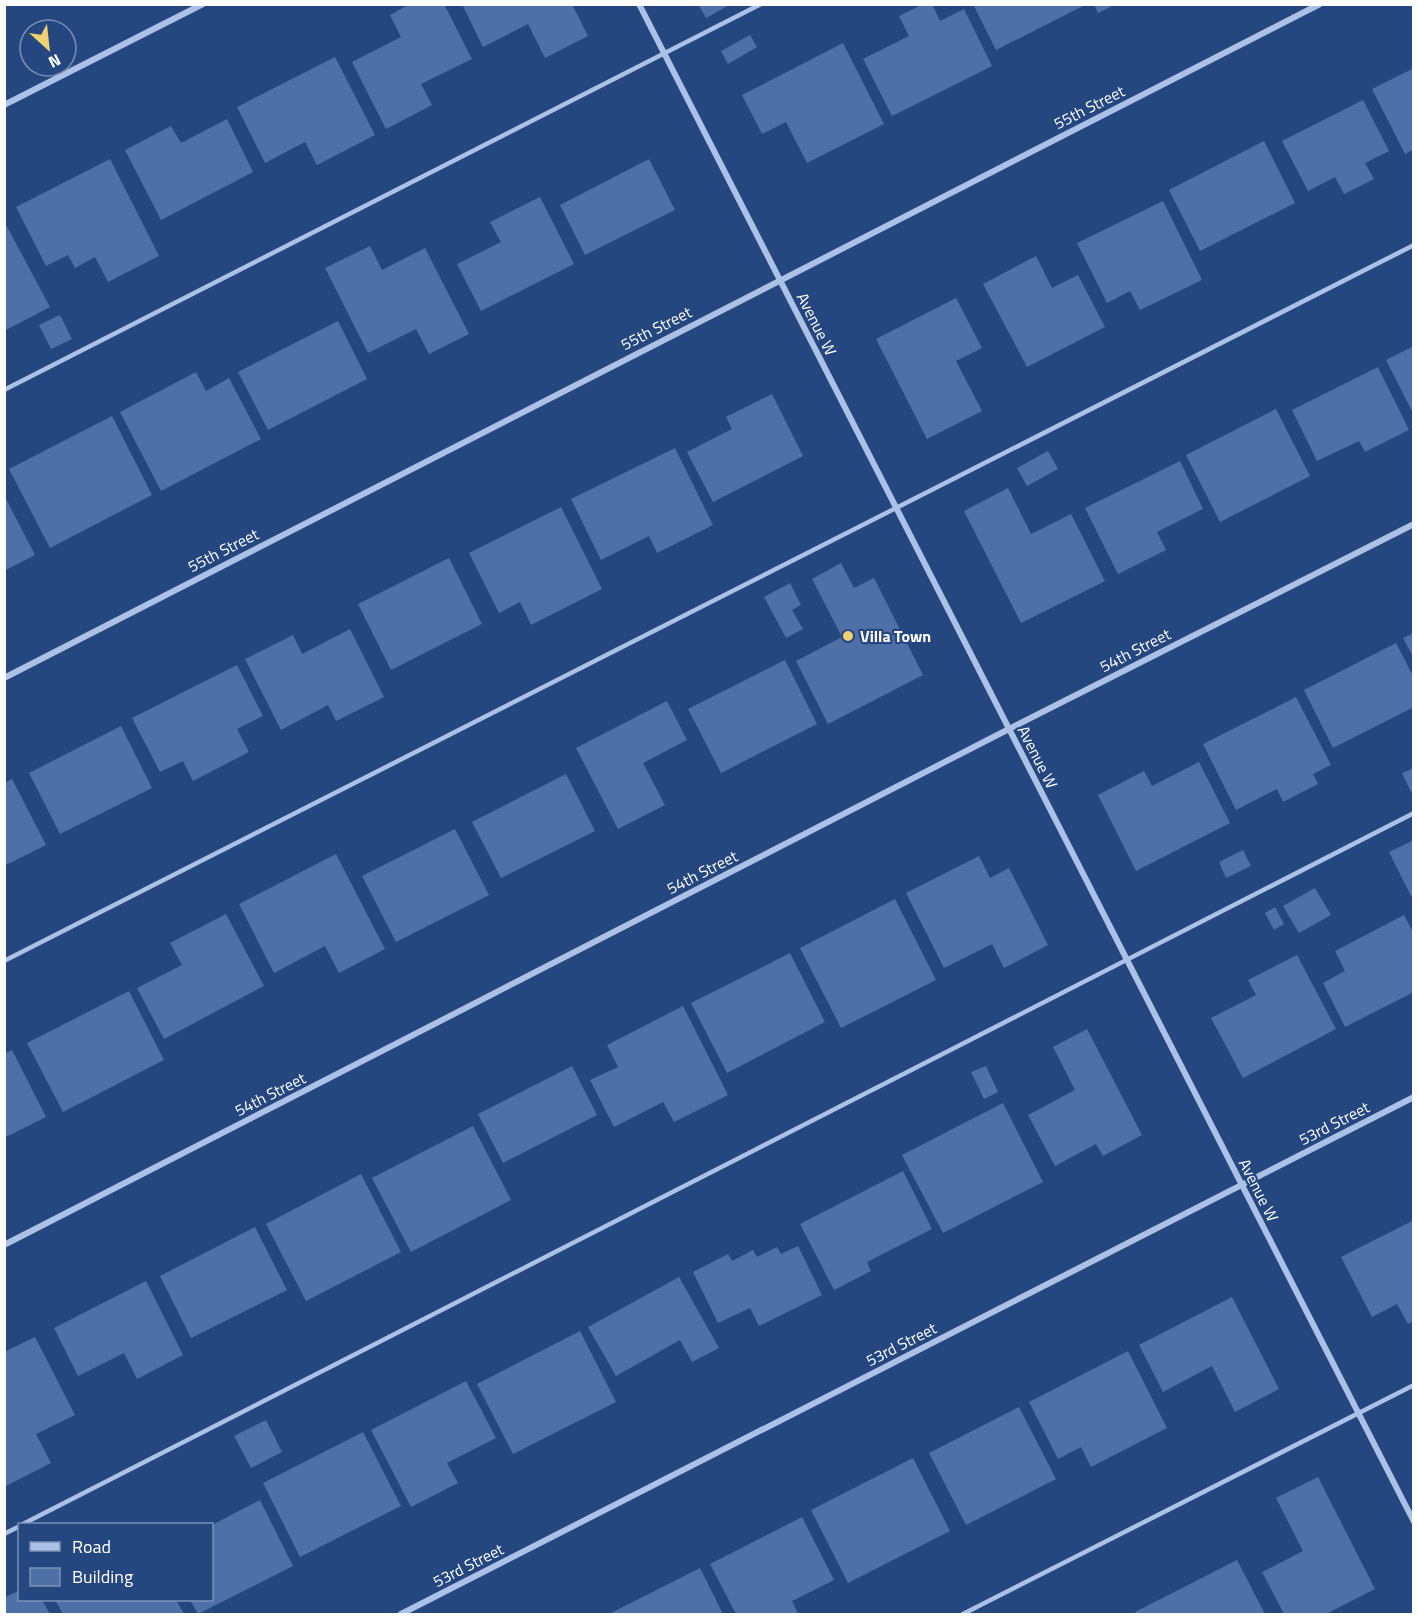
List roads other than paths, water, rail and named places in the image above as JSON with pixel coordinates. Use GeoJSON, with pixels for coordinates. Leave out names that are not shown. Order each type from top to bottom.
{"type":"FeatureCollection","features":[{"type":"Feature","properties":{"kind":"street"},"geometry":{"type":"LineString","coordinates":[[4,105],[203,4]]}},
{"type":"Feature","properties":{"kind":"street","name":"Avenue W"},"geometry":{"type":"LineString","coordinates":[[639,4],[1413,1522]]}},
{"type":"Feature","properties":{"kind":"street","name":"55th Street"},"geometry":{"type":"LineString","coordinates":[[4,678],[1320,4]]}},
{"type":"Feature","properties":{"kind":"street","name":"54th Street"},"geometry":{"type":"LineString","coordinates":[[4,1245],[1413,524]]}},
{"type":"Feature","properties":{"kind":"street","name":"53rd Street"},"geometry":{"type":"LineString","coordinates":[[400,1614],[1413,1097]]}},
{"type":"Feature","properties":{"kind":"lane"},"geometry":{"type":"LineString","coordinates":[[4,390],[761,4]]}},
{"type":"Feature","properties":{"kind":"lane"},"geometry":{"type":"LineString","coordinates":[[4,961],[1413,245]]}},
{"type":"Feature","properties":{"kind":"lane"},"geometry":{"type":"LineString","coordinates":[[25,1523],[1413,813]]}},
{"type":"Feature","properties":{"kind":"lane"},"geometry":{"type":"LineString","coordinates":[[963,1614],[1413,1385]]}},
{"type":"Feature","properties":{"kind":"lane"},"geometry":{"type":"LineString","coordinates":[[4,1534],[18,1527]]}},
{"type":"Feature","properties":{"kind":"place","name":"Villa Town"},"geometry":{"type":"Point","coordinates":[848,636]}}]}
